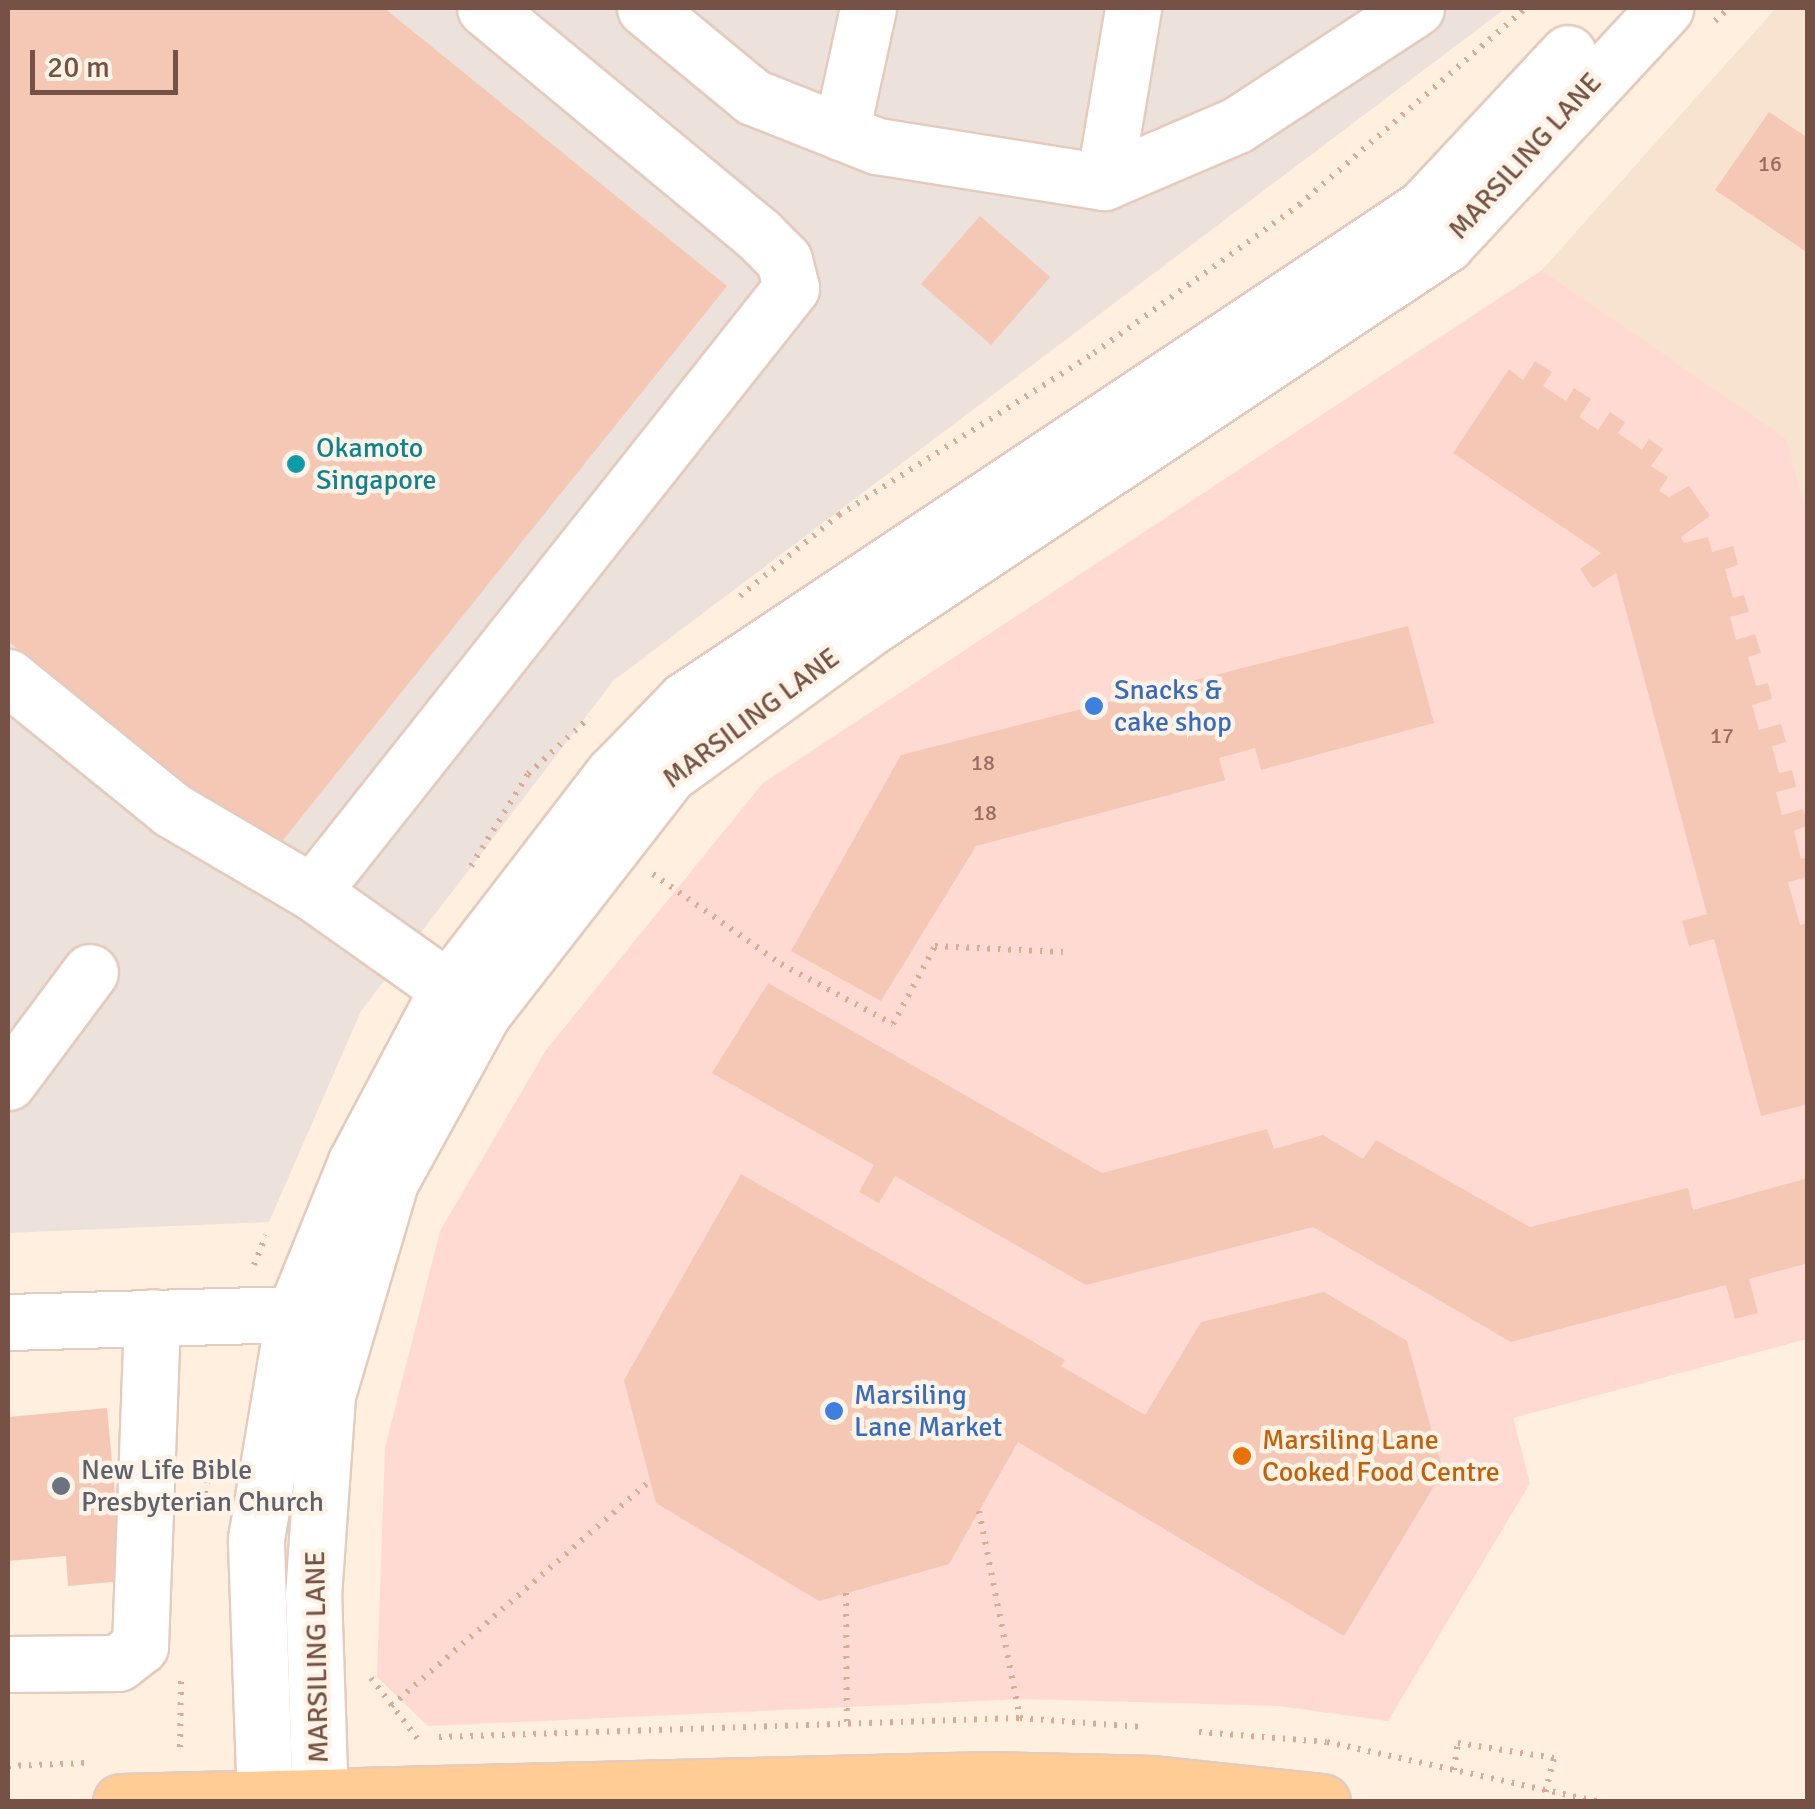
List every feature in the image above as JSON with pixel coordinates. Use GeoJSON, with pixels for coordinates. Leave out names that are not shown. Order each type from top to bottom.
{"type":"FeatureCollection","features":[{"type":"Feature","properties":{"kind":"main road"},"geometry":{"type":"LineString","coordinates":[[121,1802],[988,1780],[1153,1784],[1322,1802]]}},
{"type":"Feature","properties":{"kind":"street"},"geometry":{"type":"LineString","coordinates":[[312,892],[791,288],[784,260],[758,234],[485,8]]}},
{"type":"Feature","properties":{"kind":"street"},"geometry":{"type":"LineString","coordinates":[[645,8],[754,97],[877,146],[1104,182],[1237,125],[1416,8]]}},
{"type":"Feature","properties":{"kind":"street"},"geometry":{"type":"LineString","coordinates":[[841,132],[868,8]]}},
{"type":"Feature","properties":{"kind":"street"},"geometry":{"type":"LineString","coordinates":[[1104,182],[1133,8]]}},
{"type":"Feature","properties":{"kind":"street","name":"MARSILING LANE"},"geometry":{"type":"LineString","coordinates":[[265,1799],[256,1539],[293,1317],[356,1162],[466,1001],[669,774],[862,606],[1286,322],[1422,208],[1611,8]]}},
{"type":"Feature","properties":{"kind":"street","name":"MARSILING LANE"},"geometry":{"type":"LineString","coordinates":[[1286,322],[1446,244],[1665,8]]}},
{"type":"Feature","properties":{"kind":"street"},"geometry":{"type":"LineString","coordinates":[[8,676],[172,810],[312,892],[466,1001]]}},
{"type":"Feature","properties":{"kind":"street"},"geometry":{"type":"LineString","coordinates":[[8,1082],[90,972]]}},
{"type":"Feature","properties":{"kind":"street","name":"MARSILING LANE"},"geometry":{"type":"LineString","coordinates":[[320,1798],[313,1596],[318,1465],[347,1310],[390,1182],[466,1001]]}},
{"type":"Feature","properties":{"kind":"street"},"geometry":{"type":"LineString","coordinates":[[8,1322],[293,1317],[347,1310]]}},
{"type":"Feature","properties":{"kind":"street"},"geometry":{"type":"LineString","coordinates":[[8,1664],[118,1663],[140,1646],[152,1317]]}},
{"type":"Feature","properties":{"kind":"path"},"geometry":{"type":"LineString","coordinates":[[648,870],[781,964],[893,1024],[935,946],[1062,952]]}},
{"type":"Feature","properties":{"kind":"path"},"geometry":{"type":"LineString","coordinates":[[390,1706],[650,1481]]}},
{"type":"Feature","properties":{"kind":"path"},"geometry":{"type":"LineString","coordinates":[[979,1511],[1020,1718]]}},
{"type":"Feature","properties":{"kind":"path"},"geometry":{"type":"LineString","coordinates":[[846,1592],[847,1724]]}},
{"type":"Feature","properties":{"kind":"path"},"geometry":{"type":"LineString","coordinates":[[365,1670],[414,1738]]}},
{"type":"Feature","properties":{"kind":"path"},"geometry":{"type":"LineString","coordinates":[[1454,1770],[1458,1744],[1554,1758],[1543,1802]]}},
{"type":"Feature","properties":{"kind":"shaded area"},"geometry":{"type":"Polygon","coordinates":[[[8,8],[1506,8],[613,681],[361,1011],[269,1222],[8,1233],[8,8]]]}},
{"type":"Feature","properties":{"kind":"shaded area"},"geometry":{"type":"Polygon","coordinates":[[[1776,8],[1807,8],[1807,520],[1785,439],[1542,270],[1776,8]]]}},
{"type":"Feature","properties":{"kind":"shaded area"},"geometry":{"type":"Polygon","coordinates":[[[1542,270],[1786,439],[1808,520],[1807,1339],[1513,1418],[1530,1483],[1388,1721],[1278,1706],[1026,1699],[428,1726],[377,1677],[385,1448],[440,1231],[546,1050],[763,783],[1542,270]]]}},
{"type":"Feature","properties":{"kind":"building","name":"Okamoto Singapore"},"geometry":{"type":"Polygon","coordinates":[[[8,8],[384,8],[727,286],[271,855],[8,641],[8,8]]]}},
{"type":"Feature","properties":{"kind":"building"},"geometry":{"type":"Polygon","coordinates":[[[1769,112],[1808,138],[1808,253],[1715,190],[1769,112]]]}},
{"type":"Feature","properties":{"kind":"building"},"geometry":{"type":"Polygon","coordinates":[[[980,216],[1050,277],[991,345],[921,284],[980,216]]]}},
{"type":"Feature","properties":{"kind":"building"},"geometry":{"type":"Polygon","coordinates":[[[1535,361],[1552,372],[1543,386],[1566,401],[1574,388],[1591,399],[1579,417],[1598,430],[1610,412],[1625,422],[1618,433],[1642,450],[1649,439],[1663,449],[1651,466],[1668,477],[1659,491],[1669,497],[1689,486],[1710,516],[1681,537],[1684,543],[1708,537],[1712,552],[1733,546],[1738,565],[1725,569],[1733,598],[1744,595],[1749,612],[1730,617],[1736,640],[1755,634],[1761,653],[1748,657],[1756,686],[1768,683],[1772,699],[1752,705],[1759,730],[1781,724],[1786,742],[1772,746],[1779,773],[1792,770],[1796,787],[1776,792],[1782,815],[1803,809],[1808,825],[1794,831],[1801,859],[1808,857],[1808,877],[1788,882],[1800,925],[1808,923],[1808,1104],[1761,1116],[1714,939],[1689,946],[1682,921],[1707,914],[1616,573],[1593,588],[1580,569],[1601,553],[1453,453],[1509,369],[1523,380],[1535,361]]]}},
{"type":"Feature","properties":{"kind":"building"},"geometry":{"type":"Polygon","coordinates":[[[1408,626],[1434,723],[1261,770],[1255,748],[1219,758],[1225,780],[976,846],[881,1001],[791,951],[901,755],[1408,626]]]}},
{"type":"Feature","properties":{"kind":"building"},"geometry":{"type":"Polygon","coordinates":[[[768,983],[1102,1173],[1267,1129],[1274,1149],[1323,1135],[1363,1159],[1376,1140],[1530,1227],[1688,1188],[1693,1210],[1808,1178],[1808,1263],[1749,1279],[1758,1313],[1735,1319],[1726,1285],[1511,1342],[1313,1227],[1086,1285],[895,1176],[879,1203],[859,1192],[874,1165],[712,1073],[768,983]]]}},
{"type":"Feature","properties":{"kind":"building"},"geometry":{"type":"Polygon","coordinates":[[[741,1174],[1065,1360],[1061,1366],[1145,1415],[1201,1322],[1324,1292],[1407,1341],[1443,1471],[1344,1636],[1018,1442],[949,1564],[819,1601],[656,1503],[624,1380],[741,1174]]]}},
{"type":"Feature","properties":{"kind":"building","name":"New Life Bible Presbyterian Church"},"geometry":{"type":"Polygon","coordinates":[[[107,1408],[123,1581],[68,1586],[66,1556],[8,1561],[8,1417],[107,1408]]]}},
{"type":"Feature","properties":{"kind":"place","name":"Okamoto Singapore"},"geometry":{"type":"Point","coordinates":[296,464]}},
{"type":"Feature","properties":{"kind":"place","name":"Snacks & cake shop"},"geometry":{"type":"Point","coordinates":[1094,706]}},
{"type":"Feature","properties":{"kind":"place","name":"Marsiling Lane Market"},"geometry":{"type":"Point","coordinates":[834,1411]}},
{"type":"Feature","properties":{"kind":"place","name":"Marsiling Lane Cooked Food Centre"},"geometry":{"type":"Point","coordinates":[1242,1456]}},
{"type":"Feature","properties":{"kind":"place","name":"New Life Bible Presbyterian Church"},"geometry":{"type":"Point","coordinates":[61,1486]}}]}
